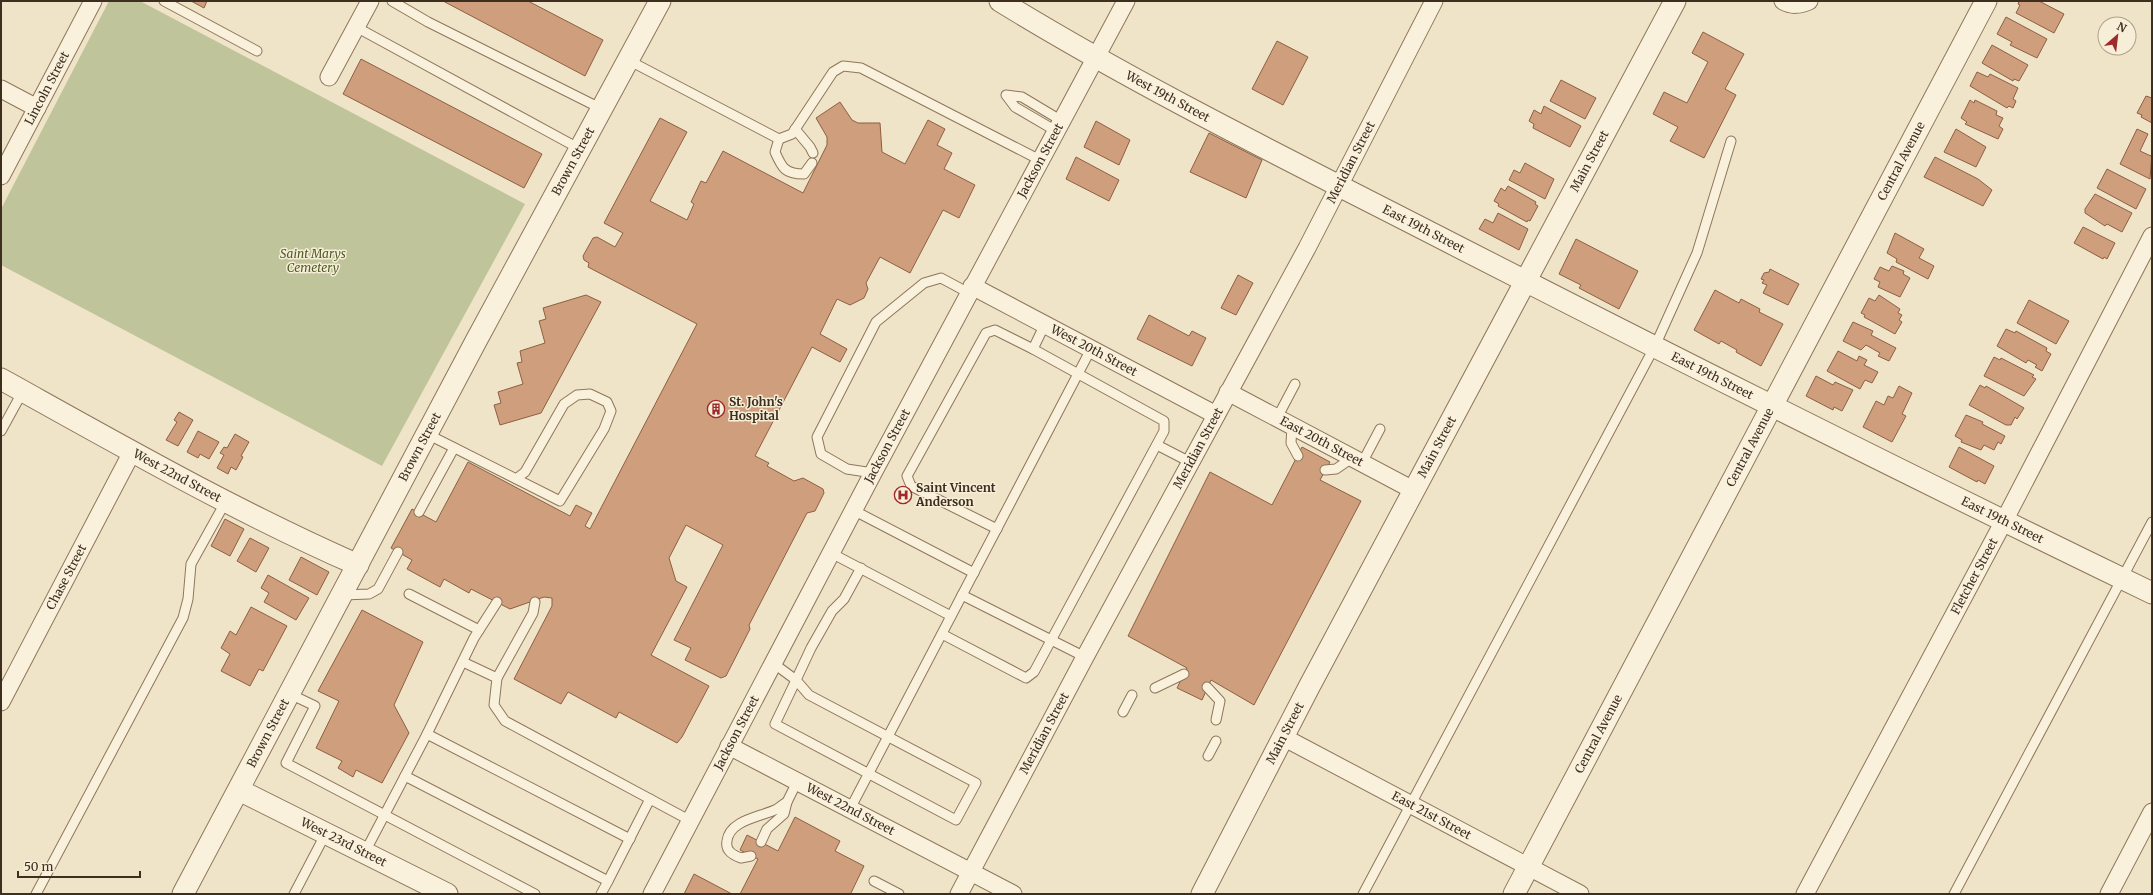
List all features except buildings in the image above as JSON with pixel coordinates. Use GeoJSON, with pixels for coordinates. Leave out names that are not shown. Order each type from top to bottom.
{"type":"FeatureCollection","features":[{"type":"Feature","properties":{"kind":"street","name":"Lincoln Street"},"geometry":{"type":"LineString","coordinates":[[1,176],[94,1]]}},
{"type":"Feature","properties":{"kind":"street"},"geometry":{"type":"LineString","coordinates":[[329,76],[370,1]]}},
{"type":"Feature","properties":{"kind":"street","name":"Brown Street"},"geometry":{"type":"LineString","coordinates":[[183,894],[426,434],[660,1]]}},
{"type":"Feature","properties":{"kind":"street","name":"West 19th Street"},"geometry":{"type":"LineString","coordinates":[[1000,1],[1095,58],[1339,186]]}},
{"type":"Feature","properties":{"kind":"street","name":"Jackson Street"},"geometry":{"type":"LineString","coordinates":[[652,894],[831,553],[1126,1]]}},
{"type":"Feature","properties":{"kind":"street","name":"Meridian Street"},"geometry":{"type":"LineString","coordinates":[[959,894],[1339,186],[1434,1]]}},
{"type":"Feature","properties":{"kind":"street","name":"Main Street"},"geometry":{"type":"LineString","coordinates":[[1202,894],[1283,738],[1527,282],[1675,1]]}},
{"type":"Feature","properties":{"kind":"street"},"geometry":{"type":"LineString","coordinates":[[1783,1],[1790,5],[1804,3]]}},
{"type":"Feature","properties":{"kind":"street","name":"Central Avenue"},"geometry":{"type":"LineString","coordinates":[[1514,894],[1774,406],[1986,1]]}},
{"type":"Feature","properties":{"kind":"street"},"geometry":{"type":"LineString","coordinates":[[1,89],[37,108]]}},
{"type":"Feature","properties":{"kind":"street","name":"East 19th Street"},"geometry":{"type":"LineString","coordinates":[[1339,186],[1774,406],[2152,593]]}},
{"type":"Feature","properties":{"kind":"street","name":"Fletcher Street"},"geometry":{"type":"LineString","coordinates":[[1805,894],[2004,521],[2152,236]]}},
{"type":"Feature","properties":{"kind":"street","name":"West 20th Street"},"geometry":{"type":"LineString","coordinates":[[971,290],[1045,324],[1216,415]]}},
{"type":"Feature","properties":{"kind":"street","name":"West 22nd Street"},"geometry":{"type":"LineString","coordinates":[[1,379],[132,452],[226,501],[358,565]]}},
{"type":"Feature","properties":{"kind":"street","name":"East 20th Street"},"geometry":{"type":"LineString","coordinates":[[1228,392],[1415,491]]}},
{"type":"Feature","properties":{"kind":"street","name":"Chase Street"},"geometry":{"type":"LineString","coordinates":[[1,702],[132,452]]}},
{"type":"Feature","properties":{"kind":"street","name":"East 21st Street"},"geometry":{"type":"LineString","coordinates":[[1283,738],[1580,894]]}},
{"type":"Feature","properties":{"kind":"street","name":"West 22nd Street"},"geometry":{"type":"LineString","coordinates":[[729,746],[1013,894]]}},
{"type":"Feature","properties":{"kind":"street","name":"West 23rd Street"},"geometry":{"type":"LineString","coordinates":[[239,790],[365,852],[421,888],[447,894]]}},
{"type":"Feature","properties":{"kind":"street"},"geometry":{"type":"LineString","coordinates":[[2109,894],[2152,812]]}},
{"type":"Feature","properties":{"kind":"lane"},"geometry":{"type":"LineString","coordinates":[[164,1],[257,51]]}},
{"type":"Feature","properties":{"kind":"lane"},"geometry":{"type":"LineString","coordinates":[[392,1],[449,32],[602,109]]}},
{"type":"Feature","properties":{"kind":"lane"},"geometry":{"type":"LineString","coordinates":[[356,27],[580,149]]}},
{"type":"Feature","properties":{"kind":"lane"},"geometry":{"type":"LineString","coordinates":[[628,60],[779,139],[792,134],[833,72],[843,66],[861,68],[1040,160]]}},
{"type":"Feature","properties":{"kind":"lane"},"geometry":{"type":"LineString","coordinates":[[1006,95],[1022,97],[1059,126],[1015,107],[1006,95]]}},
{"type":"Feature","properties":{"kind":"lane"},"geometry":{"type":"LineString","coordinates":[[795,129],[813,153]]}},
{"type":"Feature","properties":{"kind":"lane"},"geometry":{"type":"LineString","coordinates":[[779,139],[775,152],[781,166],[791,174],[804,174],[812,163]]}},
{"type":"Feature","properties":{"kind":"lane"},"geometry":{"type":"LineString","coordinates":[[1363,894],[1655,346],[1697,253],[1731,141]]}},
{"type":"Feature","properties":{"kind":"lane"},"geometry":{"type":"LineString","coordinates":[[873,474],[847,469],[821,454],[818,437],[876,322],[924,283],[941,278],[971,290]]}},
{"type":"Feature","properties":{"kind":"lane"},"geometry":{"type":"LineString","coordinates":[[1033,349],[1045,324]]}},
{"type":"Feature","properties":{"kind":"lane"},"geometry":{"type":"LineString","coordinates":[[942,634],[1026,678],[1034,672],[1164,431],[1164,421],[1033,349],[995,330],[986,333],[907,476],[911,486],[997,529]]}},
{"type":"Feature","properties":{"kind":"lane"},"geometry":{"type":"LineString","coordinates":[[850,809],[1092,349]]}},
{"type":"Feature","properties":{"kind":"lane"},"geometry":{"type":"LineString","coordinates":[[1277,418],[1295,384]]}},
{"type":"Feature","properties":{"kind":"lane"},"geometry":{"type":"LineString","coordinates":[[1,431],[23,391]]}},
{"type":"Feature","properties":{"kind":"lane"},"geometry":{"type":"LineString","coordinates":[[426,434],[454,448],[516,479],[560,501],[604,429],[611,411],[607,402],[590,394],[577,395],[564,404],[525,472],[516,479]]}},
{"type":"Feature","properties":{"kind":"lane"},"geometry":{"type":"LineString","coordinates":[[1292,426],[1291,443],[1298,456]]}},
{"type":"Feature","properties":{"kind":"lane"},"geometry":{"type":"LineString","coordinates":[[1325,470],[1336,469],[1357,460],[1380,429]]}},
{"type":"Feature","properties":{"kind":"lane"},"geometry":{"type":"LineString","coordinates":[[1157,445],[1190,462]]}},
{"type":"Feature","properties":{"kind":"lane"},"geometry":{"type":"LineString","coordinates":[[419,512],[454,448]]}},
{"type":"Feature","properties":{"kind":"lane"},"geometry":{"type":"LineString","coordinates":[[36,894],[183,618],[188,599],[191,564],[226,501]]}},
{"type":"Feature","properties":{"kind":"lane"},"geometry":{"type":"LineString","coordinates":[[854,510],[974,573]]}},
{"type":"Feature","properties":{"kind":"lane"},"geometry":{"type":"LineString","coordinates":[[1954,894],[2152,522]]}},
{"type":"Feature","properties":{"kind":"lane"},"geometry":{"type":"LineString","coordinates":[[341,595],[369,594],[378,589],[398,552]]}},
{"type":"Feature","properties":{"kind":"lane"},"geometry":{"type":"LineString","coordinates":[[831,553],[951,616]]}},
{"type":"Feature","properties":{"kind":"lane"},"geometry":{"type":"LineString","coordinates":[[773,663],[796,680],[809,695],[976,783],[956,820],[775,724],[796,680],[811,648],[832,611],[844,599],[861,568]]}},
{"type":"Feature","properties":{"kind":"lane"},"geometry":{"type":"LineString","coordinates":[[409,594],[478,630]]}},
{"type":"Feature","properties":{"kind":"lane"},"geometry":{"type":"LineString","coordinates":[[962,595],[1085,657]]}},
{"type":"Feature","properties":{"kind":"lane"},"geometry":{"type":"LineString","coordinates":[[365,852],[427,734],[478,630],[497,602]]}},
{"type":"Feature","properties":{"kind":"lane"},"geometry":{"type":"LineString","coordinates":[[535,602],[533,614],[497,678],[494,704],[505,721],[691,821]]}},
{"type":"Feature","properties":{"kind":"lane"},"geometry":{"type":"LineString","coordinates":[[463,662],[497,678]]}},
{"type":"Feature","properties":{"kind":"lane"},"geometry":{"type":"LineString","coordinates":[[1155,688],[1184,674]]}},
{"type":"Feature","properties":{"kind":"lane"},"geometry":{"type":"LineString","coordinates":[[1207,687],[1220,701],[1216,720]]}},
{"type":"Feature","properties":{"kind":"lane"},"geometry":{"type":"LineString","coordinates":[[290,694],[315,706],[286,763],[384,816],[535,894]]}},
{"type":"Feature","properties":{"kind":"lane"},"geometry":{"type":"LineString","coordinates":[[1123,712],[1132,695]]}},
{"type":"Feature","properties":{"kind":"lane"},"geometry":{"type":"LineString","coordinates":[[427,734],[630,839]]}},
{"type":"Feature","properties":{"kind":"lane"},"geometry":{"type":"LineString","coordinates":[[1208,756],[1216,741]]}},
{"type":"Feature","properties":{"kind":"lane"},"geometry":{"type":"LineString","coordinates":[[405,776],[608,881]]}},
{"type":"Feature","properties":{"kind":"lane"},"geometry":{"type":"LineString","coordinates":[[760,842],[767,829],[784,814],[787,802],[797,782]]}},
{"type":"Feature","properties":{"kind":"lane"},"geometry":{"type":"LineString","coordinates":[[601,894],[650,799]]}},
{"type":"Feature","properties":{"kind":"lane"},"geometry":{"type":"LineString","coordinates":[[751,856],[741,858],[731,853],[726,846],[727,836],[733,828],[777,809],[787,802]]}},
{"type":"Feature","properties":{"kind":"lane"},"geometry":{"type":"LineString","coordinates":[[294,894],[326,833]]}},
{"type":"Feature","properties":{"kind":"lane"},"geometry":{"type":"LineString","coordinates":[[874,881],[899,894]]}},
{"type":"Feature","properties":{"kind":"green space","name":"Saint Marys Cemetery"},"geometry":{"type":"Polygon","coordinates":[[[109,1],[140,1],[525,204],[382,466],[1,265],[1,209],[109,1]]]}},
{"type":"Feature","properties":{"kind":"place","name":"St. John's Hospital"},"geometry":{"type":"Point","coordinates":[716,409]}},
{"type":"Feature","properties":{"kind":"place","name":"Saint Vincent Anderson"},"geometry":{"type":"Point","coordinates":[903,495]}}]}
